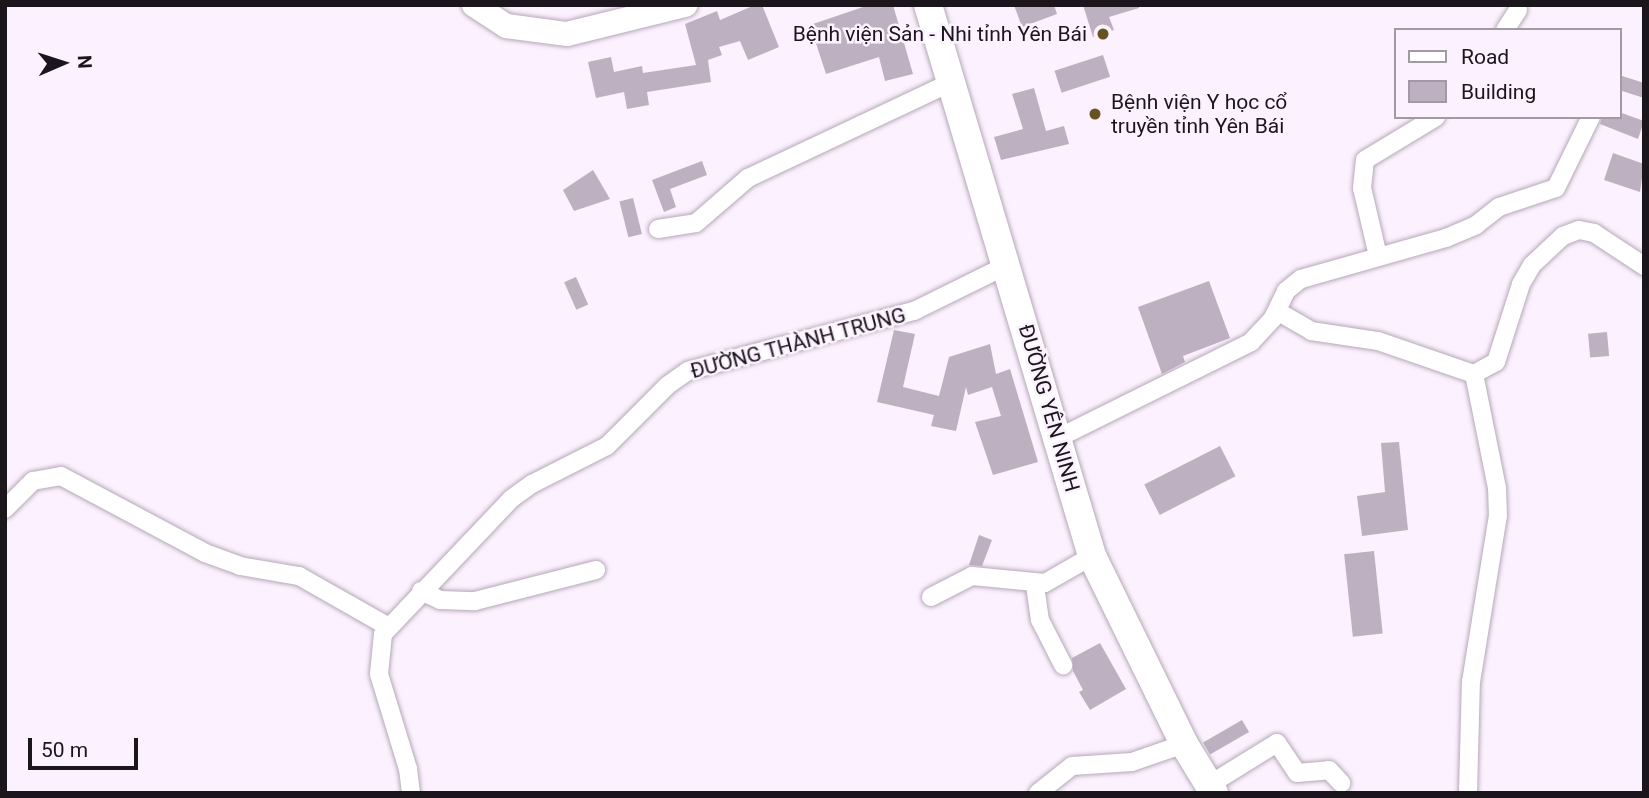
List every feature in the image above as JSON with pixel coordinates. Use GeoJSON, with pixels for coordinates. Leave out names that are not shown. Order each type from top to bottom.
{"type":"FeatureCollection","features":[{"type":"Feature","properties":{"kind":"main road","name":"ĐƯỜNG YÊN NINH"},"geometry":{"type":"LineString","coordinates":[[928,5],[1092,556],[1184,744],[1211,789]]}},
{"type":"Feature","properties":{"kind":"street"},"geometry":{"type":"LineString","coordinates":[[474,5],[506,26],[557,34],[685,5]]}},
{"type":"Feature","properties":{"kind":"street"},"geometry":{"type":"LineString","coordinates":[[1506,28],[1518,10]]}},
{"type":"Feature","properties":{"kind":"street"},"geometry":{"type":"LineString","coordinates":[[658,229],[696,223],[747,178],[950,83]]}},
{"type":"Feature","properties":{"kind":"street"},"geometry":{"type":"LineString","coordinates":[[1378,256],[1362,188],[1365,160],[1433,119]]}},
{"type":"Feature","properties":{"kind":"street"},"geometry":{"type":"LineString","coordinates":[[1058,438],[1240,348],[1260,334],[1278,311],[1286,291],[1301,279],[1454,234],[1499,207],[1556,188],[1590,119]]}},
{"type":"Feature","properties":{"kind":"street"},"geometry":{"type":"LineString","coordinates":[[1278,311],[1311,331],[1378,341],[1474,374],[1496,362],[1521,284],[1532,265],[1563,236],[1578,230],[1594,233],[1644,266]]}},
{"type":"Feature","properties":{"kind":"street","name":"ĐƯỜNG THÀNH TRUNG"},"geometry":{"type":"LineString","coordinates":[[387,626],[521,491],[607,446],[668,385],[688,371],[914,310],[1005,265]]}},
{"type":"Feature","properties":{"kind":"street"},"geometry":{"type":"LineString","coordinates":[[1468,793],[1471,681],[1498,516],[1497,488],[1474,374]]}},
{"type":"Feature","properties":{"kind":"street"},"geometry":{"type":"LineString","coordinates":[[5,509],[33,481],[61,476],[205,554],[240,566],[299,576],[387,626],[380,645],[379,674],[408,768],[411,793]]}},
{"type":"Feature","properties":{"kind":"street"},"geometry":{"type":"LineString","coordinates":[[931,597],[972,576],[1035,585],[1092,556]]}},
{"type":"Feature","properties":{"kind":"street"},"geometry":{"type":"LineString","coordinates":[[421,591],[440,600],[475,601],[596,569]]}},
{"type":"Feature","properties":{"kind":"street"},"geometry":{"type":"LineString","coordinates":[[1035,585],[1037,611],[1063,665]]}},
{"type":"Feature","properties":{"kind":"street"},"geometry":{"type":"LineString","coordinates":[[1211,789],[1276,743],[1297,773],[1329,770],[1341,783]]}},
{"type":"Feature","properties":{"kind":"street"},"geometry":{"type":"LineString","coordinates":[[1038,793],[1072,766],[1145,759],[1184,744]]}},
{"type":"Feature","properties":{"kind":"building"},"geometry":{"type":"Polygon","coordinates":[[[755,5],[762,5],[779,47],[748,60],[740,41],[719,47],[722,55],[708,60],[711,82],[647,92],[649,105],[627,109],[624,92],[596,98],[588,62],[611,57],[614,72],[642,66],[643,73],[696,65],[685,24],[717,11],[720,20],[755,5]]]}},
{"type":"Feature","properties":{"kind":"building"},"geometry":{"type":"Polygon","coordinates":[[[869,5],[893,5],[913,74],[885,81],[879,57],[826,74],[810,25],[869,5]]]}},
{"type":"Feature","properties":{"kind":"building"},"geometry":{"type":"Polygon","coordinates":[[[1014,5],[1054,5],[1057,14],[1022,27],[1014,5]]]}},
{"type":"Feature","properties":{"kind":"building"},"geometry":{"type":"Polygon","coordinates":[[[1083,5],[1139,5],[1139,8],[1109,17],[1114,30],[1093,37],[1083,5]]]}},
{"type":"Feature","properties":{"kind":"building"},"geometry":{"type":"Polygon","coordinates":[[[1103,55],[1110,77],[1062,93],[1054,71],[1103,55]]]}},
{"type":"Feature","properties":{"kind":"building"},"geometry":{"type":"Polygon","coordinates":[[[1621,76],[1644,83],[1644,98],[1621,91],[1621,76]]]}},
{"type":"Feature","properties":{"kind":"building"},"geometry":{"type":"Polygon","coordinates":[[[1034,88],[1046,131],[1064,126],[1069,144],[1001,160],[994,137],[1023,129],[1012,94],[1034,88]]]}},
{"type":"Feature","properties":{"kind":"building"},"geometry":{"type":"Polygon","coordinates":[[[1621,113],[1644,121],[1638,139],[1600,124],[1601,119],[1621,119],[1621,113]]]}},
{"type":"Feature","properties":{"kind":"building"},"geometry":{"type":"Polygon","coordinates":[[[1613,153],[1644,164],[1640,192],[1604,180],[1613,153]]]}},
{"type":"Feature","properties":{"kind":"building"},"geometry":{"type":"Polygon","coordinates":[[[702,161],[707,175],[670,189],[676,207],[664,212],[652,180],[702,161]]]}},
{"type":"Feature","properties":{"kind":"building"},"geometry":{"type":"Polygon","coordinates":[[[593,170],[610,199],[574,211],[563,190],[593,170]]]}},
{"type":"Feature","properties":{"kind":"building"},"geometry":{"type":"Polygon","coordinates":[[[633,198],[642,234],[628,237],[619,201],[633,198]]]}},
{"type":"Feature","properties":{"kind":"building"},"geometry":{"type":"Polygon","coordinates":[[[576,277],[588,304],[576,310],[564,282],[576,277]]]}},
{"type":"Feature","properties":{"kind":"building"},"geometry":{"type":"Polygon","coordinates":[[[1209,281],[1230,338],[1183,356],[1185,362],[1162,374],[1138,307],[1209,281]]]}},
{"type":"Feature","properties":{"kind":"building"},"geometry":{"type":"Polygon","coordinates":[[[894,330],[915,334],[903,387],[939,396],[949,357],[990,344],[996,374],[1010,369],[1038,462],[993,475],[975,422],[1001,416],[992,387],[968,395],[966,387],[956,431],[931,426],[934,415],[877,402],[894,330]]]}},
{"type":"Feature","properties":{"kind":"building"},"geometry":{"type":"Polygon","coordinates":[[[1607,332],[1609,356],[1590,358],[1588,334],[1607,332]]]}},
{"type":"Feature","properties":{"kind":"building"},"geometry":{"type":"Polygon","coordinates":[[[1399,442],[1408,530],[1362,536],[1357,496],[1385,492],[1381,443],[1399,442]]]}},
{"type":"Feature","properties":{"kind":"building"},"geometry":{"type":"Polygon","coordinates":[[[1220,446],[1235,476],[1160,515],[1144,485],[1220,446]]]}},
{"type":"Feature","properties":{"kind":"building"},"geometry":{"type":"Polygon","coordinates":[[[979,535],[992,540],[982,566],[969,565],[979,535]]]}},
{"type":"Feature","properties":{"kind":"building"},"geometry":{"type":"Polygon","coordinates":[[[1374,551],[1383,634],[1353,637],[1344,554],[1374,551]]]}},
{"type":"Feature","properties":{"kind":"building"},"geometry":{"type":"Polygon","coordinates":[[[1100,643],[1126,689],[1090,710],[1079,692],[1083,690],[1073,671],[1072,658],[1100,643]]]}},
{"type":"Feature","properties":{"kind":"building"},"geometry":{"type":"Polygon","coordinates":[[[1242,720],[1249,732],[1210,755],[1203,742],[1242,720]]]}},
{"type":"Feature","properties":{"kind":"place","name":"Bệnh viện Sản - Nhi tỉnh Yên Bái"},"geometry":{"type":"Point","coordinates":[1103,34]}},
{"type":"Feature","properties":{"kind":"place","name":"Bệnh viện Y học cổ truyền tỉnh Yên Bái"},"geometry":{"type":"Point","coordinates":[1095,114]}}]}
